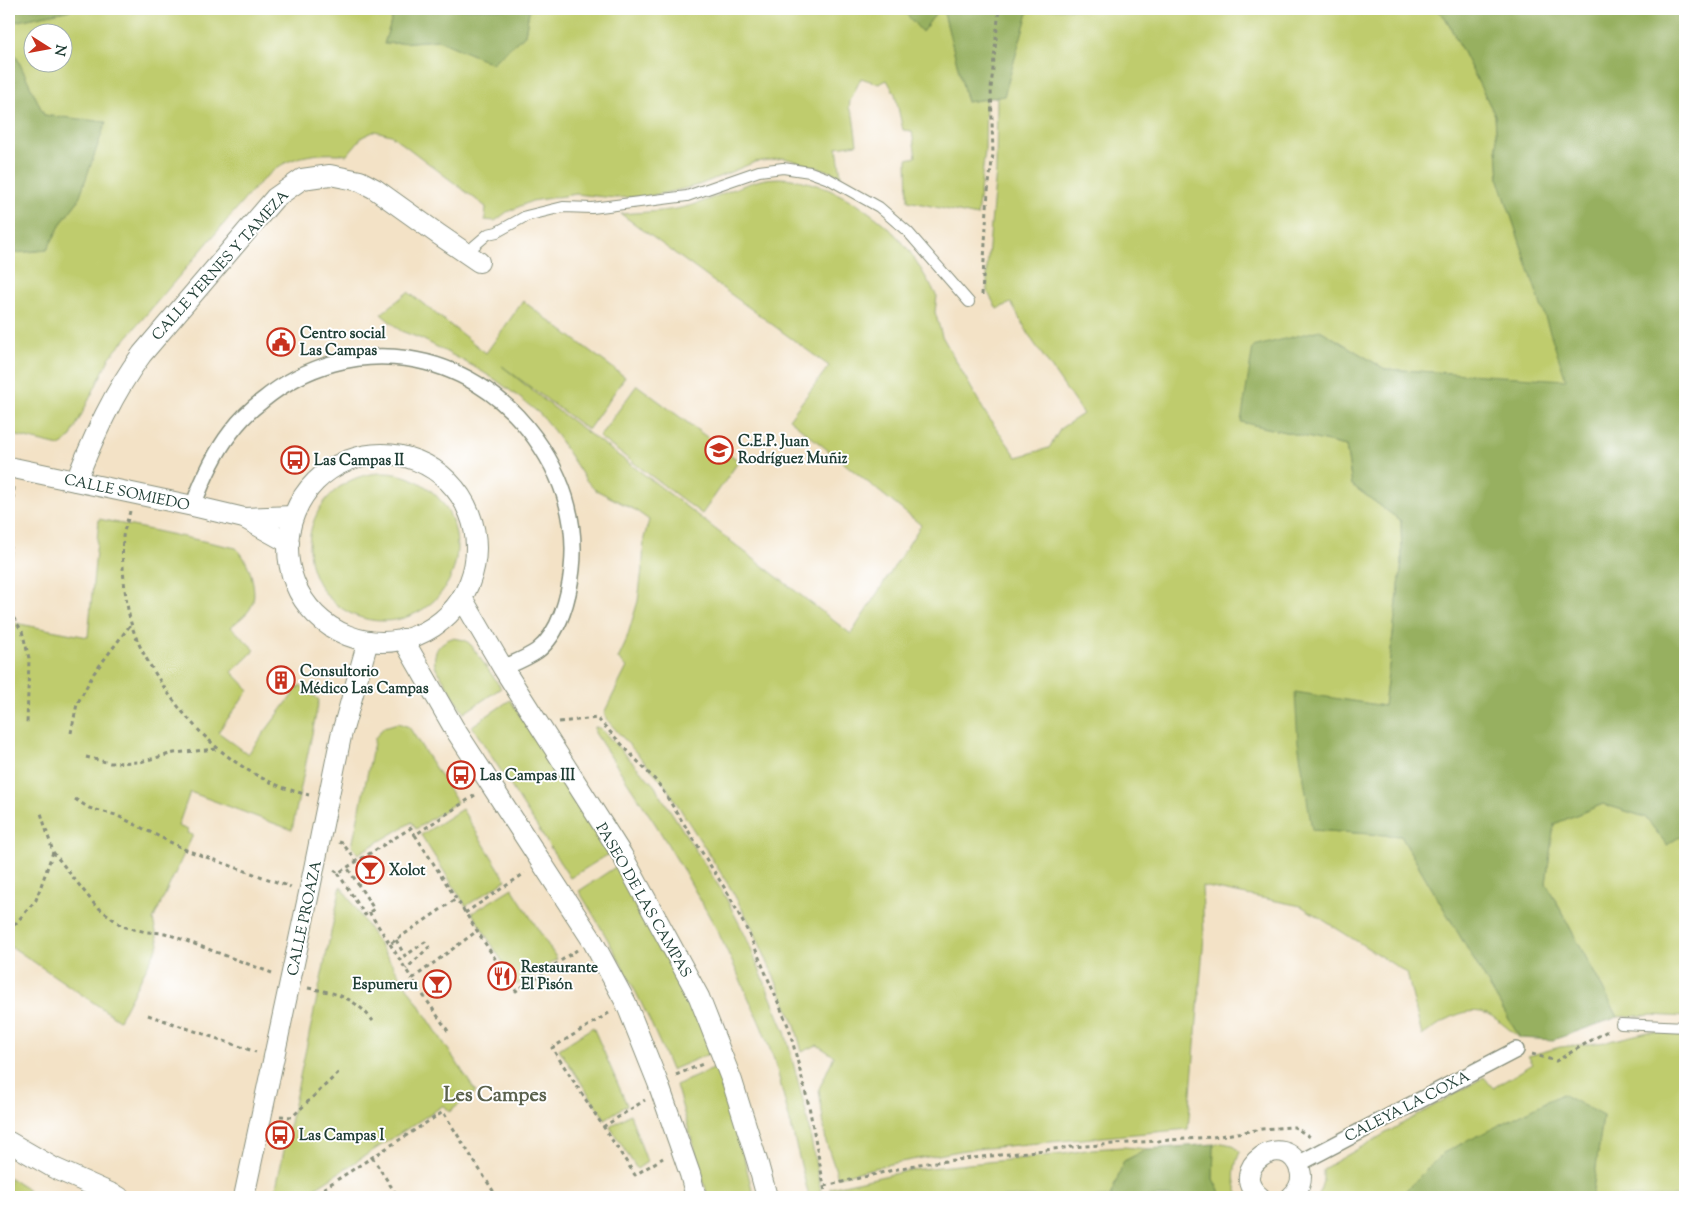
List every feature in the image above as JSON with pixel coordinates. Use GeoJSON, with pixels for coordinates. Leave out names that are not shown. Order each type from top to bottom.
{"type":"FeatureCollection","features":[{"type":"Feature","properties":{"kind":"street","name":"CALLE YERNES Y TAMEZA"},"geometry":{"type":"LineString","coordinates":[[76,481],[108,406],[125,377],[142,354],[275,198],[302,178],[330,175],[360,181],[375,189],[473,258]]}},
{"type":"Feature","properties":{"kind":"street"},"geometry":{"type":"LineString","coordinates":[[193,506],[204,477],[231,431],[272,392],[295,378],[321,367],[368,357],[385,357],[431,363],[464,376],[502,402],[522,422],[542,448],[563,490],[571,525],[574,552],[571,577],[567,601],[556,625],[547,640],[537,651],[503,668]]}},
{"type":"Feature","properties":{"kind":"street"},"geometry":{"type":"LineString","coordinates":[[380,454],[403,456],[422,463],[440,474],[456,489],[467,508],[474,528],[476,548],[473,569],[462,598],[450,613],[434,626],[419,634],[403,639],[368,641],[346,634],[327,624],[304,601],[291,568],[289,542],[293,516],[300,501],[323,475],[351,459],[380,454]]}},
{"type":"Feature","properties":{"kind":"street","name":"CALLE SOMIEDO"},"geometry":{"type":"LineString","coordinates":[[12,467],[244,518],[289,542]]}},
{"type":"Feature","properties":{"kind":"street","name":"CALLE SOMIEDO"},"geometry":{"type":"LineString","coordinates":[[244,518],[293,516]]}},
{"type":"Feature","properties":{"kind":"street","name":"PASEO DE LAS CAMPAS"},"geometry":{"type":"LineString","coordinates":[[462,598],[503,668],[622,855],[699,998],[732,1081],[753,1145],[767,1197]]}},
{"type":"Feature","properties":{"kind":"street"},"geometry":{"type":"LineString","coordinates":[[403,639],[454,728],[592,940],[626,1003],[659,1086],[690,1174],[696,1197]]}},
{"type":"Feature","properties":{"kind":"street","name":"CALLE PROAZA"},"geometry":{"type":"LineString","coordinates":[[244,1197],[310,893],[341,736],[368,641]]}},
{"type":"Feature","properties":{"kind":"street","name":"CALEYA LA COXA"},"geometry":{"type":"LineString","coordinates":[[1298,1164],[1323,1149],[1516,1050]]}},
{"type":"Feature","properties":{"kind":"street"},"geometry":{"type":"LineString","coordinates":[[9,1142],[54,1168],[119,1197]]}},
{"type":"Feature","properties":{"kind":"street"},"geometry":{"type":"LineString","coordinates":[[1260,1197],[1252,1188],[1250,1180],[1253,1164],[1267,1152],[1276,1151],[1286,1153],[1294,1158],[1301,1172],[1301,1181],[1297,1192],[1291,1197]]}},
{"type":"Feature","properties":{"kind":"lane"},"geometry":{"type":"LineString","coordinates":[[473,258],[488,234],[497,232],[526,216],[563,207],[592,208],[687,196],[759,171],[783,168],[810,172],[829,179],[879,207],[908,232],[969,302]]}},
{"type":"Feature","properties":{"kind":"lane"},"geometry":{"type":"LineString","coordinates":[[1621,1024],[1685,1027]]}},
{"type":"Feature","properties":{"kind":"path"},"geometry":{"type":"LineString","coordinates":[[969,302],[982,296],[988,192],[993,154],[992,88],[999,9]]}},
{"type":"Feature","properties":{"kind":"path"},"geometry":{"type":"LineString","coordinates":[[9,563],[12,467]]}},
{"type":"Feature","properties":{"kind":"path"},"geometry":{"type":"LineString","coordinates":[[134,494],[123,535],[125,578],[131,624],[149,664],[176,706],[216,749],[266,780],[299,793],[329,800]]}},
{"type":"Feature","properties":{"kind":"path"},"geometry":{"type":"LineString","coordinates":[[9,611],[22,631],[29,658],[27,725]]}},
{"type":"Feature","properties":{"kind":"path"},"geometry":{"type":"LineString","coordinates":[[71,733],[77,704],[94,673],[131,624]]}},
{"type":"Feature","properties":{"kind":"path"},"geometry":{"type":"LineString","coordinates":[[539,724],[597,718],[658,783],[729,895],[753,942],[789,1028],[809,1106],[826,1197]]}},
{"type":"Feature","properties":{"kind":"path"},"geometry":{"type":"LineString","coordinates":[[86,757],[110,763],[140,762],[174,753],[216,749]]}},
{"type":"Feature","properties":{"kind":"path"},"geometry":{"type":"LineString","coordinates":[[415,835],[490,785]]}},
{"type":"Feature","properties":{"kind":"path"},"geometry":{"type":"LineString","coordinates":[[75,799],[89,808],[116,816],[186,850],[310,893]]}},
{"type":"Feature","properties":{"kind":"path"},"geometry":{"type":"LineString","coordinates":[[40,813],[53,852],[95,905],[122,926],[146,932],[165,933],[308,988],[339,994],[353,1000],[373,1021]]}},
{"type":"Feature","properties":{"kind":"path"},"geometry":{"type":"LineString","coordinates":[[338,873],[411,828],[516,991],[592,940]]}},
{"type":"Feature","properties":{"kind":"path"},"geometry":{"type":"LineString","coordinates":[[9,931],[36,900],[53,852]]}},
{"type":"Feature","properties":{"kind":"path"},"geometry":{"type":"LineString","coordinates":[[317,857],[338,873],[365,915],[374,909],[347,867]]}},
{"type":"Feature","properties":{"kind":"path"},"geometry":{"type":"LineString","coordinates":[[465,913],[542,862]]}},
{"type":"Feature","properties":{"kind":"path"},"geometry":{"type":"LineString","coordinates":[[390,944],[456,899]]}},
{"type":"Feature","properties":{"kind":"path"},"geometry":{"type":"LineString","coordinates":[[369,912],[448,1031]]}},
{"type":"Feature","properties":{"kind":"path"},"geometry":{"type":"LineString","coordinates":[[412,978],[477,931]]}},
{"type":"Feature","properties":{"kind":"path"},"geometry":{"type":"LineString","coordinates":[[396,940],[406,956],[425,942],[429,947],[406,969]]}},
{"type":"Feature","properties":{"kind":"path"},"geometry":{"type":"LineString","coordinates":[[626,1003],[552,1048],[635,1175],[681,1148]]}},
{"type":"Feature","properties":{"kind":"path"},"geometry":{"type":"LineString","coordinates":[[148,1015],[274,1058]]}},
{"type":"Feature","properties":{"kind":"path"},"geometry":{"type":"LineString","coordinates":[[1516,1050],[1556,1061],[1621,1024]]}},
{"type":"Feature","properties":{"kind":"path"},"geometry":{"type":"LineString","coordinates":[[603,1127],[659,1086],[722,1057]]}},
{"type":"Feature","properties":{"kind":"path"},"geometry":{"type":"LineString","coordinates":[[262,1114],[292,1117],[339,1072]]}},
{"type":"Feature","properties":{"kind":"path"},"geometry":{"type":"LineString","coordinates":[[310,1197],[443,1112],[498,1197]]}},
{"type":"Feature","properties":{"kind":"path"},"geometry":{"type":"LineString","coordinates":[[825,1186],[919,1164],[1072,1147],[1213,1137],[1262,1129],[1294,1127],[1312,1138],[1323,1149]]}},
{"type":"Feature","properties":{"kind":"path"},"geometry":{"type":"LineString","coordinates":[[372,1157],[398,1197]]}},
{"type":"Feature","properties":{"kind":"green space"},"geometry":{"type":"Polygon","coordinates":[[[9,9],[75,9],[9,23],[9,9]]]}},
{"type":"Feature","properties":{"kind":"green space"},"geometry":{"type":"Polygon","coordinates":[[[75,9],[395,9],[384,44],[438,40],[492,63],[525,35],[529,11],[532,9],[903,9],[922,32],[939,9],[943,9],[967,102],[986,99],[985,151],[977,216],[908,201],[907,159],[916,157],[912,131],[903,130],[895,94],[887,80],[879,84],[861,78],[850,101],[849,108],[853,115],[857,144],[837,147],[841,176],[784,158],[755,162],[699,185],[649,196],[615,198],[576,194],[532,201],[507,212],[495,221],[485,220],[486,207],[391,135],[375,131],[362,137],[347,155],[316,154],[292,160],[278,167],[257,185],[110,357],[70,438],[59,446],[9,434],[9,252],[47,250],[62,222],[78,201],[105,123],[44,115],[24,72],[72,72],[72,22],[22,22],[22,68],[9,41],[9,23],[75,9]]]}},
{"type":"Feature","properties":{"kind":"green space"},"geometry":{"type":"Polygon","coordinates":[[[395,9],[532,9],[529,11],[525,35],[492,63],[438,40],[384,44],[395,9]]]}},
{"type":"Feature","properties":{"kind":"green space"},"geometry":{"type":"Polygon","coordinates":[[[902,9],[939,9],[922,32],[902,9]]]}},
{"type":"Feature","properties":{"kind":"green space"},"geometry":{"type":"Polygon","coordinates":[[[943,9],[1029,9],[1004,96],[967,102],[943,9]]]}},
{"type":"Feature","properties":{"kind":"green space"},"geometry":{"type":"Polygon","coordinates":[[[1029,9],[1435,9],[1445,17],[1495,115],[1499,180],[1567,381],[1385,369],[1320,330],[1241,422],[1346,446],[1352,485],[1401,521],[1402,562],[1384,706],[1295,693],[1312,830],[1401,836],[1520,1038],[1493,1017],[1476,1011],[1451,1017],[1422,1036],[1407,973],[1301,906],[1202,886],[1204,936],[1188,1129],[965,1150],[890,1164],[838,1177],[826,1142],[819,1089],[834,1056],[817,1045],[802,1052],[795,1025],[753,929],[731,889],[665,785],[607,720],[604,713],[627,667],[618,659],[625,644],[638,601],[644,538],[649,520],[635,510],[594,489],[554,431],[540,414],[520,398],[496,380],[471,365],[422,339],[401,331],[381,314],[408,292],[486,353],[523,301],[625,377],[588,430],[502,366],[549,404],[653,481],[851,634],[921,525],[789,419],[829,366],[621,214],[677,209],[751,183],[779,178],[799,180],[818,186],[857,204],[889,229],[912,255],[937,296],[935,312],[942,336],[986,414],[1017,457],[1049,448],[1061,428],[1083,414],[1032,340],[1011,303],[997,309],[987,291],[987,268],[996,171],[997,97],[1004,96],[1029,9]]]}},
{"type":"Feature","properties":{"kind":"green space"},"geometry":{"type":"Polygon","coordinates":[[[1435,9],[1685,9],[1685,833],[1667,845],[1645,817],[1603,804],[1554,824],[1546,883],[1618,1017],[1553,1040],[1520,1038],[1401,836],[1312,830],[1298,742],[1295,692],[1384,706],[1402,562],[1401,521],[1352,485],[1346,446],[1241,422],[1253,347],[1320,330],[1385,369],[1566,380],[1499,180],[1495,115],[1445,17],[1435,9]]]}},
{"type":"Feature","properties":{"kind":"green space"},"geometry":{"type":"Polygon","coordinates":[[[9,41],[22,72],[44,115],[106,122],[78,201],[62,222],[47,250],[9,252],[9,41]]]}},
{"type":"Feature","properties":{"kind":"green space"},"geometry":{"type":"Polygon","coordinates":[[[637,385],[739,461],[702,514],[599,437],[637,385]]]}},
{"type":"Feature","properties":{"kind":"green space"},"geometry":{"type":"Polygon","coordinates":[[[383,473],[411,479],[435,495],[451,519],[457,547],[451,575],[435,599],[411,615],[383,621],[355,615],[331,599],[315,575],[309,547],[315,519],[331,495],[355,479],[383,473]]]}},
{"type":"Feature","properties":{"kind":"green space"},"geometry":{"type":"Polygon","coordinates":[[[99,519],[236,548],[245,560],[253,585],[253,601],[247,613],[231,627],[255,650],[232,672],[249,690],[218,732],[248,754],[300,685],[319,700],[292,830],[190,792],[178,826],[188,830],[187,833],[193,835],[153,920],[159,944],[119,1020],[12,947],[9,951],[9,622],[88,637],[99,519]]]}},
{"type":"Feature","properties":{"kind":"green space"},"geometry":{"type":"Polygon","coordinates":[[[452,638],[465,640],[471,645],[501,688],[464,713],[435,666],[437,649],[452,638]]]}},
{"type":"Feature","properties":{"kind":"green space"},"geometry":{"type":"Polygon","coordinates":[[[510,700],[609,854],[570,878],[472,726],[510,700]]]}},
{"type":"Feature","properties":{"kind":"green space"},"geometry":{"type":"Polygon","coordinates":[[[398,723],[409,727],[457,802],[416,829],[412,822],[358,854],[352,846],[375,738],[384,727],[398,723]]]}},
{"type":"Feature","properties":{"kind":"green space"},"geometry":{"type":"Polygon","coordinates":[[[595,727],[600,728],[654,785],[725,896],[746,937],[785,1032],[805,1108],[822,1197],[809,1197],[775,1062],[761,1026],[717,930],[656,825],[595,733],[595,727]]]}},
{"type":"Feature","properties":{"kind":"green space"},"geometry":{"type":"Polygon","coordinates":[[[1603,804],[1645,817],[1667,845],[1685,833],[1685,1017],[1652,1015],[1618,1017],[1546,883],[1554,824],[1603,804]]]}},
{"type":"Feature","properties":{"kind":"green space"},"geometry":{"type":"Polygon","coordinates":[[[462,809],[506,880],[466,906],[421,835],[462,809]]]}},
{"type":"Feature","properties":{"kind":"green space"},"geometry":{"type":"Polygon","coordinates":[[[617,866],[673,962],[713,1052],[671,1070],[629,978],[579,891],[617,866]]]}},
{"type":"Feature","properties":{"kind":"green space"},"geometry":{"type":"Polygon","coordinates":[[[341,886],[476,1092],[449,1112],[444,1105],[301,1197],[274,1197],[341,886]]]}},
{"type":"Feature","properties":{"kind":"green space"},"geometry":{"type":"Polygon","coordinates":[[[512,888],[557,959],[517,985],[472,913],[512,888]]]}},
{"type":"Feature","properties":{"kind":"green space"},"geometry":{"type":"Polygon","coordinates":[[[593,1027],[627,1105],[605,1119],[559,1049],[593,1027]]]}},
{"type":"Feature","properties":{"kind":"green space"},"geometry":{"type":"Polygon","coordinates":[[[1648,1032],[1685,1033],[1685,1197],[1592,1197],[1603,1116],[1443,1153],[1399,1197],[1318,1197],[1323,1181],[1323,1169],[1484,1077],[1493,1088],[1533,1064],[1528,1056],[1560,1047],[1606,1042],[1648,1032]]]}},
{"type":"Feature","properties":{"kind":"green space"},"geometry":{"type":"Polygon","coordinates":[[[718,1067],[754,1197],[708,1197],[676,1085],[718,1067]]]}},
{"type":"Feature","properties":{"kind":"green space"},"geometry":{"type":"Polygon","coordinates":[[[1562,1094],[1603,1116],[1592,1197],[1399,1197],[1443,1153],[1562,1094]]]}},
{"type":"Feature","properties":{"kind":"green space"},"geometry":{"type":"Polygon","coordinates":[[[630,1114],[647,1162],[637,1169],[610,1127],[630,1114]]]}},
{"type":"Feature","properties":{"kind":"green space"},"geometry":{"type":"Polygon","coordinates":[[[1214,1144],[1233,1145],[1240,1152],[1234,1175],[1240,1197],[1222,1197],[1213,1179],[1214,1144]]]}},
{"type":"Feature","properties":{"kind":"green space"},"geometry":{"type":"Polygon","coordinates":[[[1214,1144],[1213,1179],[1222,1197],[1110,1197],[1124,1161],[1148,1149],[1214,1144]]]}},
{"type":"Feature","properties":{"kind":"green space"},"geometry":{"type":"Polygon","coordinates":[[[1123,1147],[1148,1149],[1124,1161],[1110,1197],[831,1197],[830,1188],[911,1170],[1123,1147]]]}},
{"type":"Feature","properties":{"kind":"green space"},"geometry":{"type":"Polygon","coordinates":[[[9,1177],[28,1189],[25,1197],[9,1197],[9,1177]]]}},
{"type":"Feature","properties":{"kind":"place","name":"Centro social Las Campas"},"geometry":{"type":"Point","coordinates":[281,342]}},
{"type":"Feature","properties":{"kind":"place","name":"C.E.P. Juan Rodríguez Muñiz"},"geometry":{"type":"Point","coordinates":[719,450]}},
{"type":"Feature","properties":{"kind":"place","name":"Las Campas II"},"geometry":{"type":"Point","coordinates":[295,460]}},
{"type":"Feature","properties":{"kind":"place","name":"Consultorio Médico Las Campas"},"geometry":{"type":"Point","coordinates":[281,680]}},
{"type":"Feature","properties":{"kind":"place","name":"Las Campas III"},"geometry":{"type":"Point","coordinates":[461,775]}},
{"type":"Feature","properties":{"kind":"place","name":"Xolot"},"geometry":{"type":"Point","coordinates":[370,870]}},
{"type":"Feature","properties":{"kind":"place","name":"Restaurante El Pisón"},"geometry":{"type":"Point","coordinates":[502,976]}},
{"type":"Feature","properties":{"kind":"place","name":"Espumeru"},"geometry":{"type":"Point","coordinates":[437,984]}},
{"type":"Feature","properties":{"kind":"place","name":"Las Campas I"},"geometry":{"type":"Point","coordinates":[280,1135]}},
{"type":"Feature","properties":{"kind":"district","name":"Les Campes"},"geometry":{"type":"Point","coordinates":[495,1094]}}]}
